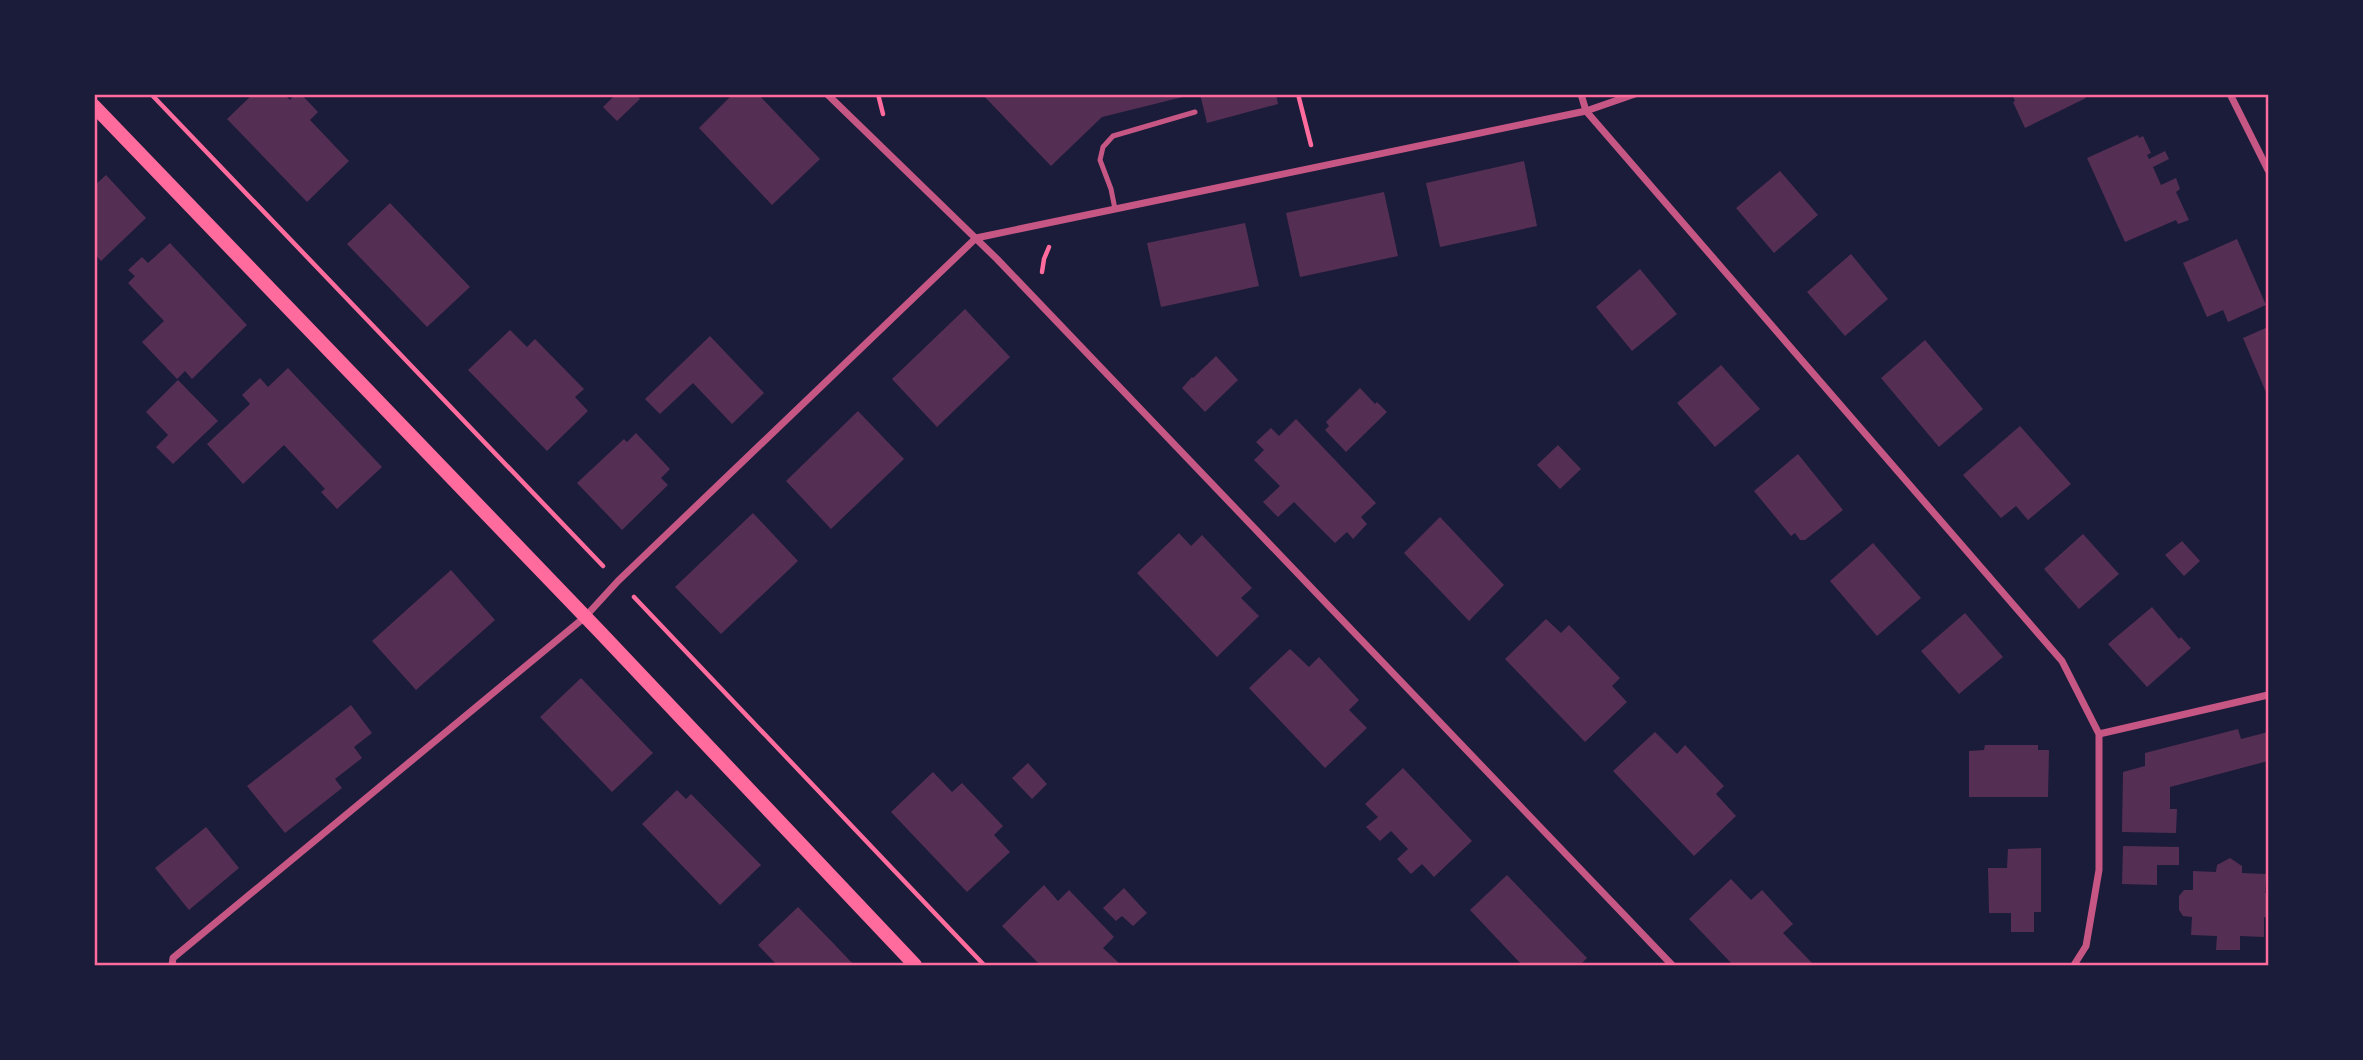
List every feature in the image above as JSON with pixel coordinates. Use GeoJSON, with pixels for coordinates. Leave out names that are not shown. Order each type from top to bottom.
{"type":"FeatureCollection","features":[{"type":"Feature","properties":{"kind":"main road"},"geometry":{"type":"LineString","coordinates":[[94,106],[915,965]]}},
{"type":"Feature","properties":{"kind":"street"},"geometry":{"type":"LineString","coordinates":[[827,94],[976,238],[1672,965]]}},
{"type":"Feature","properties":{"kind":"street"},"geometry":{"type":"LineString","coordinates":[[1581,94],[1586,111],[2062,661],[2099,734],[2099,870],[2086,946],[2074,965]]}},
{"type":"Feature","properties":{"kind":"street"},"geometry":{"type":"LineString","coordinates":[[172,965],[173,958],[585,617],[618,581],[976,238],[1586,111],[1635,94]]}},
{"type":"Feature","properties":{"kind":"street"},"geometry":{"type":"LineString","coordinates":[[2230,94],[2269,170]]}},
{"type":"Feature","properties":{"kind":"street"},"geometry":{"type":"LineString","coordinates":[[2099,734],[2269,695]]}},
{"type":"Feature","properties":{"kind":"lane"},"geometry":{"type":"LineString","coordinates":[[1115,209],[1100,160],[1103,147],[1113,136],[1195,112]]}},
{"type":"Feature","properties":{"kind":"path"},"geometry":{"type":"LineString","coordinates":[[150,94],[618,581]]}},
{"type":"Feature","properties":{"kind":"path"},"geometry":{"type":"LineString","coordinates":[[878,94],[881,112],[890,121]]}},
{"type":"Feature","properties":{"kind":"path"},"geometry":{"type":"LineString","coordinates":[[1298,94],[1316,167]]}},
{"type":"Feature","properties":{"kind":"path"},"geometry":{"type":"LineString","coordinates":[[635,599],[984,965]]}},
{"type":"Feature","properties":{"kind":"building"},"geometry":{"type":"Polygon","coordinates":[[[253,94],[284,94],[290,100],[295,94],[301,94],[318,112],[310,120],[349,161],[307,202],[227,119],[253,94]]]}},
{"type":"Feature","properties":{"kind":"building"},"geometry":{"type":"Polygon","coordinates":[[[616,94],[636,94],[640,99],[617,121],[603,107],[616,94]]]}},
{"type":"Feature","properties":{"kind":"building"},"geometry":{"type":"Polygon","coordinates":[[[733,94],[758,94],[820,159],[772,205],[699,128],[733,94]]]}},
{"type":"Feature","properties":{"kind":"building"},"geometry":{"type":"Polygon","coordinates":[[[982,94],[1191,95],[1102,117],[1051,166],[982,94]]]}},
{"type":"Feature","properties":{"kind":"building"},"geometry":{"type":"Polygon","coordinates":[[[1200,94],[1276,94],[1278,104],[1207,123],[1200,94]]]}},
{"type":"Feature","properties":{"kind":"building"},"geometry":{"type":"Polygon","coordinates":[[[2012,94],[2084,94],[2086,98],[2025,128],[2012,94]]]}},
{"type":"Feature","properties":{"kind":"building"},"geometry":{"type":"Polygon","coordinates":[[[2138,135],[2139,138],[2143,136],[2151,153],[2147,155],[2149,159],[2165,151],[2169,159],[2153,167],[2161,185],[2176,178],[2180,189],[2176,192],[2189,220],[2178,224],[2176,220],[2125,242],[2087,158],[2138,135]]]}},
{"type":"Feature","properties":{"kind":"building"},"geometry":{"type":"Polygon","coordinates":[[[1524,161],[1537,226],[1440,247],[1426,183],[1524,161]]]}},
{"type":"Feature","properties":{"kind":"building"},"geometry":{"type":"Polygon","coordinates":[[[1780,171],[1818,215],[1774,253],[1736,208],[1780,171]]]}},
{"type":"Feature","properties":{"kind":"building"},"geometry":{"type":"Polygon","coordinates":[[[106,175],[146,218],[101,261],[94,253],[94,186],[106,175]]]}},
{"type":"Feature","properties":{"kind":"building"},"geometry":{"type":"Polygon","coordinates":[[[1384,192],[1398,256],[1300,277],[1286,213],[1384,192]]]}},
{"type":"Feature","properties":{"kind":"building"},"geometry":{"type":"Polygon","coordinates":[[[390,203],[470,287],[427,327],[347,244],[390,203]]]}},
{"type":"Feature","properties":{"kind":"building"},"geometry":{"type":"Polygon","coordinates":[[[1245,223],[1259,286],[1161,307],[1147,243],[1245,223]]]}},
{"type":"Feature","properties":{"kind":"building"},"geometry":{"type":"Polygon","coordinates":[[[2237,239],[2266,305],[2228,322],[2223,310],[2207,317],[2183,263],[2237,239]]]}},
{"type":"Feature","properties":{"kind":"building"},"geometry":{"type":"Polygon","coordinates":[[[170,243],[247,325],[192,379],[185,371],[177,379],[142,342],[164,321],[128,283],[135,276],[128,270],[142,257],[148,263],[170,243]]]}},
{"type":"Feature","properties":{"kind":"building"},"geometry":{"type":"Polygon","coordinates":[[[1851,254],[1888,299],[1845,336],[1807,292],[1851,254]]]}},
{"type":"Feature","properties":{"kind":"building"},"geometry":{"type":"Polygon","coordinates":[[[1640,269],[1677,314],[1632,351],[1596,307],[1640,269]]]}},
{"type":"Feature","properties":{"kind":"building"},"geometry":{"type":"Polygon","coordinates":[[[965,309],[1010,357],[937,427],[892,379],[965,309]]]}},
{"type":"Feature","properties":{"kind":"building"},"geometry":{"type":"Polygon","coordinates":[[[2268,327],[2268,397],[2243,338],[2268,327]]]}},
{"type":"Feature","properties":{"kind":"building"},"geometry":{"type":"Polygon","coordinates":[[[510,330],[527,347],[535,339],[584,389],[575,397],[588,411],[547,451],[468,370],[510,330]]]}},
{"type":"Feature","properties":{"kind":"building"},"geometry":{"type":"Polygon","coordinates":[[[710,336],[764,393],[732,424],[693,383],[660,414],[645,399],[710,336]]]}},
{"type":"Feature","properties":{"kind":"building"},"geometry":{"type":"Polygon","coordinates":[[[1925,340],[1983,409],[1939,447],[1881,378],[1925,340]]]}},
{"type":"Feature","properties":{"kind":"building"},"geometry":{"type":"Polygon","coordinates":[[[1216,356],[1238,380],[1205,412],[1182,388],[1216,356]]]}},
{"type":"Feature","properties":{"kind":"building"},"geometry":{"type":"Polygon","coordinates":[[[1721,365],[1760,409],[1715,447],[1677,403],[1721,365]]]}},
{"type":"Feature","properties":{"kind":"building"},"geometry":{"type":"Polygon","coordinates":[[[288,368],[382,467],[337,509],[321,492],[325,489],[284,445],[243,484],[207,444],[250,404],[242,395],[260,378],[268,387],[288,368]]]}},
{"type":"Feature","properties":{"kind":"building"},"geometry":{"type":"Polygon","coordinates":[[[178,380],[218,421],[173,464],[156,447],[168,435],[146,412],[178,380]]]}},
{"type":"Feature","properties":{"kind":"building"},"geometry":{"type":"Polygon","coordinates":[[[1360,388],[1387,412],[1346,452],[1325,430],[1329,426],[1326,422],[1360,388]]]}},
{"type":"Feature","properties":{"kind":"building"},"geometry":{"type":"Polygon","coordinates":[[[858,411],[904,459],[831,529],[786,481],[858,411]]]}},
{"type":"Feature","properties":{"kind":"building"},"geometry":{"type":"Polygon","coordinates":[[[1296,419],[1376,503],[1361,517],[1367,524],[1353,539],[1347,532],[1335,543],[1294,502],[1278,517],[1263,502],[1280,486],[1254,460],[1264,450],[1256,442],[1271,428],[1279,436],[1296,419]]]}},
{"type":"Feature","properties":{"kind":"building"},"geometry":{"type":"Polygon","coordinates":[[[2020,426],[2071,484],[2028,520],[2016,506],[2001,518],[1963,475],[2020,426]]]}},
{"type":"Feature","properties":{"kind":"building"},"geometry":{"type":"Polygon","coordinates":[[[636,433],[670,469],[661,478],[668,485],[622,530],[577,483],[624,439],[627,442],[636,433]]]}},
{"type":"Feature","properties":{"kind":"building"},"geometry":{"type":"Polygon","coordinates":[[[1558,445],[1581,469],[1560,489],[1537,465],[1558,445]]]}},
{"type":"Feature","properties":{"kind":"building"},"geometry":{"type":"Polygon","coordinates":[[[1798,454],[1843,510],[1805,540],[1800,540],[1795,533],[1791,536],[1754,491],[1798,454]]]}},
{"type":"Feature","properties":{"kind":"building"},"geometry":{"type":"Polygon","coordinates":[[[753,513],[798,561],[721,634],[675,587],[753,513]]]}},
{"type":"Feature","properties":{"kind":"building"},"geometry":{"type":"Polygon","coordinates":[[[1440,517],[1504,585],[1469,621],[1404,553],[1440,517]]]}},
{"type":"Feature","properties":{"kind":"building"},"geometry":{"type":"Polygon","coordinates":[[[1179,533],[1191,546],[1202,535],[1252,588],[1241,598],[1259,616],[1217,657],[1137,573],[1179,533]]]}},
{"type":"Feature","properties":{"kind":"building"},"geometry":{"type":"Polygon","coordinates":[[[2083,534],[2119,574],[2079,609],[2044,569],[2083,534]]]}},
{"type":"Feature","properties":{"kind":"building"},"geometry":{"type":"Polygon","coordinates":[[[2182,541],[2200,561],[2184,576],[2165,555],[2182,541]]]}},
{"type":"Feature","properties":{"kind":"building"},"geometry":{"type":"Polygon","coordinates":[[[1873,543],[1921,598],[1877,636],[1830,581],[1873,543]]]}},
{"type":"Feature","properties":{"kind":"building"},"geometry":{"type":"Polygon","coordinates":[[[451,570],[495,620],[416,690],[372,641],[451,570]]]}},
{"type":"Feature","properties":{"kind":"building"},"geometry":{"type":"Polygon","coordinates":[[[2152,607],[2179,639],[2181,637],[2191,648],[2147,687],[2108,644],[2152,607]]]}},
{"type":"Feature","properties":{"kind":"building"},"geometry":{"type":"Polygon","coordinates":[[[1965,613],[2003,657],[1959,694],[1921,651],[1965,613]]]}},
{"type":"Feature","properties":{"kind":"building"},"geometry":{"type":"Polygon","coordinates":[[[1546,619],[1561,633],[1569,625],[1620,678],[1612,686],[1627,702],[1585,742],[1505,659],[1546,619]]]}},
{"type":"Feature","properties":{"kind":"building"},"geometry":{"type":"Polygon","coordinates":[[[1290,649],[1309,667],[1319,657],[1359,700],[1349,710],[1367,728],[1325,768],[1249,688],[1290,649]]]}},
{"type":"Feature","properties":{"kind":"building"},"geometry":{"type":"Polygon","coordinates":[[[581,678],[653,753],[612,792],[540,717],[581,678]]]}},
{"type":"Feature","properties":{"kind":"building"},"geometry":{"type":"Polygon","coordinates":[[[351,705],[372,733],[354,747],[362,758],[335,779],[342,788],[285,833],[247,786],[351,705]]]}},
{"type":"Feature","properties":{"kind":"building"},"geometry":{"type":"Polygon","coordinates":[[[2238,729],[2241,739],[2268,732],[2268,761],[2170,787],[2170,809],[2177,809],[2176,833],[2122,832],[2123,772],[2145,766],[2145,753],[2238,729]]]}},
{"type":"Feature","properties":{"kind":"building"},"geometry":{"type":"Polygon","coordinates":[[[1655,732],[1677,754],[1685,745],[1724,786],[1716,794],[1736,816],[1694,856],[1613,771],[1655,732]]]}},
{"type":"Feature","properties":{"kind":"building"},"geometry":{"type":"Polygon","coordinates":[[[1985,745],[2038,745],[2038,750],[2049,750],[2048,797],[1969,797],[1969,751],[1984,750],[1985,745]]]}},
{"type":"Feature","properties":{"kind":"building"},"geometry":{"type":"Polygon","coordinates":[[[1028,763],[1047,784],[1032,799],[1012,778],[1028,763]]]}},
{"type":"Feature","properties":{"kind":"building"},"geometry":{"type":"Polygon","coordinates":[[[1403,768],[1472,841],[1434,877],[1422,864],[1411,874],[1397,859],[1408,849],[1391,831],[1380,841],[1366,827],[1378,817],[1365,804],[1403,768]]]}},
{"type":"Feature","properties":{"kind":"building"},"geometry":{"type":"Polygon","coordinates":[[[933,772],[952,792],[962,783],[1003,826],[994,835],[1010,852],[967,892],[891,812],[933,772]]]}},
{"type":"Feature","properties":{"kind":"building"},"geometry":{"type":"Polygon","coordinates":[[[677,790],[686,799],[691,794],[761,865],[720,905],[642,824],[677,790]]]}},
{"type":"Feature","properties":{"kind":"building"},"geometry":{"type":"Polygon","coordinates":[[[206,827],[239,868],[189,910],[155,868],[206,827]]]}},
{"type":"Feature","properties":{"kind":"building"},"geometry":{"type":"Polygon","coordinates":[[[2123,846],[2179,847],[2179,865],[2157,865],[2157,885],[2122,884],[2123,846]]]}},
{"type":"Feature","properties":{"kind":"building"},"geometry":{"type":"Polygon","coordinates":[[[2041,848],[2041,912],[2034,912],[2034,932],[2011,932],[2011,913],[1989,913],[1988,868],[2007,868],[2008,849],[2041,848]]]}},
{"type":"Feature","properties":{"kind":"building"},"geometry":{"type":"Polygon","coordinates":[[[2230,858],[2242,866],[2242,873],[2266,874],[2268,918],[2264,917],[2264,937],[2240,936],[2240,950],[2216,950],[2217,936],[2191,935],[2192,917],[2183,916],[2179,910],[2179,896],[2184,890],[2193,890],[2193,871],[2216,872],[2217,865],[2230,858]]]}},
{"type":"Feature","properties":{"kind":"building"},"geometry":{"type":"Polygon","coordinates":[[[1507,875],[1587,958],[1580,965],[1522,965],[1470,910],[1507,875]]]}},
{"type":"Feature","properties":{"kind":"building"},"geometry":{"type":"Polygon","coordinates":[[[1731,879],[1751,900],[1762,890],[1793,924],[1783,933],[1814,965],[1733,965],[1689,919],[1731,879]]]}},
{"type":"Feature","properties":{"kind":"building"},"geometry":{"type":"Polygon","coordinates":[[[1044,885],[1058,901],[1069,890],[1114,937],[1103,948],[1121,965],[1040,965],[1002,926],[1044,885]]]}},
{"type":"Feature","properties":{"kind":"building"},"geometry":{"type":"Polygon","coordinates":[[[1124,888],[1147,913],[1133,926],[1122,916],[1116,921],[1103,908],[1124,888]]]}},
{"type":"Feature","properties":{"kind":"building"},"geometry":{"type":"Polygon","coordinates":[[[798,907],[854,965],[777,965],[758,945],[798,907]]]}}]}
